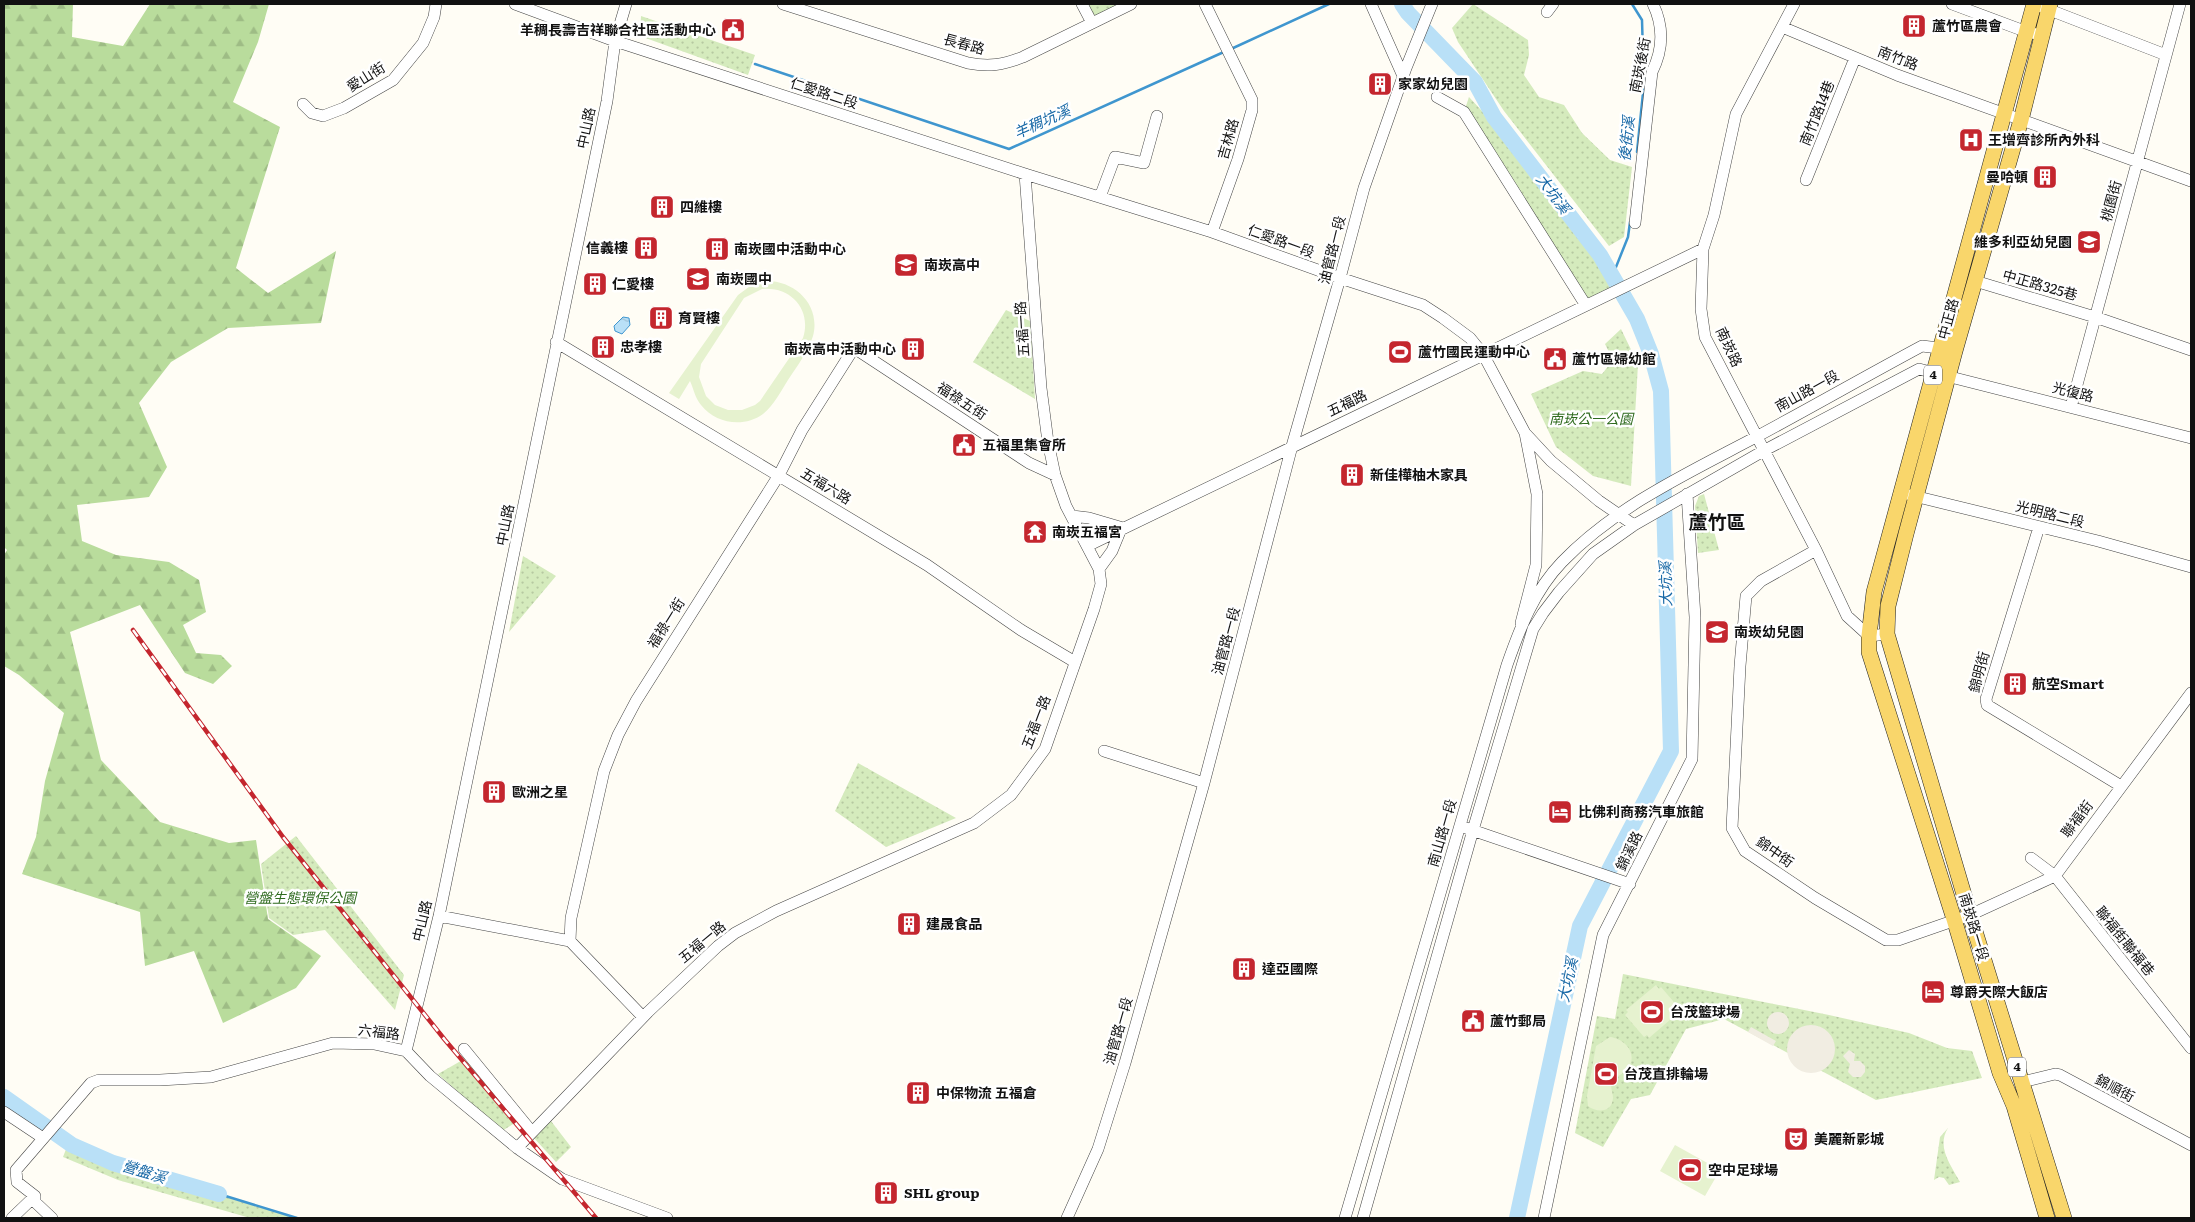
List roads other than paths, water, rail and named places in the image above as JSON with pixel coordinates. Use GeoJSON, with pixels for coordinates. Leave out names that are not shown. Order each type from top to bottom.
{"type":"FeatureCollection","features":[{"type":"Feature","properties":{"kind":"main road","name":"中正路"},"geometry":{"type":"LineString","coordinates":[[1948,349],[1975,281],[2021,120],[2034,33],[2034,4]]}},
{"type":"Feature","properties":{"kind":"main road","name":"中正路"},"geometry":{"type":"LineString","coordinates":[[1869,636],[1874,592],[1900,492],[1948,349],[2004,115],[2034,33],[2049,6]]}},
{"type":"Feature","properties":{"kind":"main road","name":"中正路"},"geometry":{"type":"LineString","coordinates":[[1887,634],[1888,606],[1916,496],[1941,374]]}},
{"type":"Feature","properties":{"kind":"main road","name":"南崁路一段"},"geometry":{"type":"LineString","coordinates":[[1887,634],[1970,915],[2064,1218]]}},
{"type":"Feature","properties":{"kind":"main road","name":"南崁路一段"},"geometry":{"type":"LineString","coordinates":[[1869,636],[1869,652],[2047,1218]]}},
{"type":"Feature","properties":{"kind":"street","name":"愛山街"},"geometry":{"type":"LineString","coordinates":[[303,104],[312,113],[323,116],[344,108],[393,80],[423,43],[434,17],[436,4]]}},
{"type":"Feature","properties":{"kind":"street","name":"仁愛路二段"},"geometry":{"type":"LineString","coordinates":[[514,4],[615,41],[1025,174]]}},
{"type":"Feature","properties":{"kind":"street","name":"長春路"},"geometry":{"type":"LineString","coordinates":[[783,4],[968,63],[986,66],[1005,64],[1023,57],[1131,4]]}},
{"type":"Feature","properties":{"kind":"street"},"geometry":{"type":"LineString","coordinates":[[1082,4],[1092,23]]}},
{"type":"Feature","properties":{"kind":"street","name":"吉林路"},"geometry":{"type":"LineString","coordinates":[[1205,4],[1249,92],[1252,110],[1238,159],[1212,232]]}},
{"type":"Feature","properties":{"kind":"street"},"geometry":{"type":"LineString","coordinates":[[1371,4],[1404,72]]}},
{"type":"Feature","properties":{"kind":"street","name":"油管路一段"},"geometry":{"type":"LineString","coordinates":[[1066,1218],[1098,1149],[1112,1106],[1204,783],[1292,446],[1364,188],[1404,72],[1432,4]]}},
{"type":"Feature","properties":{"kind":"street","name":"南崁後街"},"geometry":{"type":"LineString","coordinates":[[1635,223],[1652,72],[1659,58],[1661,41],[1661,27],[1653,4]]}},
{"type":"Feature","properties":{"kind":"street","name":"南崁路"},"geometry":{"type":"LineString","coordinates":[[1794,4],[1736,114],[1714,215],[1703,248],[1700,309],[1705,337],[1758,436],[1847,616],[1869,636]]}},
{"type":"Feature","properties":{"kind":"street"},"geometry":{"type":"LineString","coordinates":[[1952,4],[2034,33]]}},
{"type":"Feature","properties":{"kind":"street"},"geometry":{"type":"LineString","coordinates":[[2034,4],[2049,6],[2166,55]]}},
{"type":"Feature","properties":{"kind":"street","name":"桃園街"},"geometry":{"type":"LineString","coordinates":[[2071,407],[2180,4]]}},
{"type":"Feature","properties":{"kind":"street","name":"中山路"},"geometry":{"type":"LineString","coordinates":[[406,1051],[439,916],[517,543],[606,101],[615,41],[625,8]]}},
{"type":"Feature","properties":{"kind":"street","name":"南竹路"},"geometry":{"type":"LineString","coordinates":[[1782,27],[1855,58],[2004,115],[2191,181]]}},
{"type":"Feature","properties":{"kind":"street","name":"南竹路14巷"},"geometry":{"type":"LineString","coordinates":[[1806,180],[1855,58]]}},
{"type":"Feature","properties":{"kind":"street"},"geometry":{"type":"LineString","coordinates":[[1437,97],[1464,112],[1585,304]]}},
{"type":"Feature","properties":{"kind":"street"},"geometry":{"type":"LineString","coordinates":[[1100,197],[1115,158],[1144,163],[1157,116]]}},
{"type":"Feature","properties":{"kind":"street","name":"仁愛路一段"},"geometry":{"type":"LineString","coordinates":[[1025,174],[1212,232],[1340,278],[1423,305],[1470,338],[1483,354],[1525,433],[1551,461],[1599,501],[1634,525]]}},
{"type":"Feature","properties":{"kind":"street","name":"五福一路"},"geometry":{"type":"LineString","coordinates":[[517,1148],[643,1017],[706,955],[735,933],[809,895],[962,829],[1011,795],[1045,749],[1101,584],[1099,570],[1072,516],[1055,475],[1041,388],[1025,174]]}},
{"type":"Feature","properties":{"kind":"street","name":"五福路"},"geometry":{"type":"LineString","coordinates":[[1087,546],[1703,248]]}},
{"type":"Feature","properties":{"kind":"street","name":"中正路325巷"},"geometry":{"type":"LineString","coordinates":[[1975,281],[2095,317],[2191,350]]}},
{"type":"Feature","properties":{"kind":"street","name":"五福六路"},"geometry":{"type":"LineString","coordinates":[[556,342],[927,565],[1021,630],[1075,662]]}},
{"type":"Feature","properties":{"kind":"street","name":"南山路一段"},"geometry":{"type":"LineString","coordinates":[[1346,1218],[1507,665],[1521,623],[1536,596],[1561,563],[1590,536],[1640,500],[1922,346],[1948,349]]}},
{"type":"Feature","properties":{"kind":"street","name":"福祿五街"},"geometry":{"type":"LineString","coordinates":[[854,348],[1029,463],[1055,475]]}},
{"type":"Feature","properties":{"kind":"street","name":"福祿一街"},"geometry":{"type":"LineString","coordinates":[[570,941],[571,918],[604,771],[618,735],[676,636],[779,475],[802,430],[854,348]]}},
{"type":"Feature","properties":{"kind":"street"},"geometry":{"type":"LineString","coordinates":[[1683,496],[1765,450],[1919,369],[1941,374]]}},
{"type":"Feature","properties":{"kind":"street","name":"光復路"},"geometry":{"type":"LineString","coordinates":[[1941,374],[2191,437]]}},
{"type":"Feature","properties":{"kind":"street","name":"仁愛路一段"},"geometry":{"type":"LineString","coordinates":[[1521,623],[1536,565],[1538,494],[1525,433]]}},
{"type":"Feature","properties":{"kind":"street","name":"光明路二段"},"geometry":{"type":"LineString","coordinates":[[1900,492],[2038,526],[2191,567]]}},
{"type":"Feature","properties":{"kind":"street","name":"南山路一段"},"geometry":{"type":"LineString","coordinates":[[1363,1218],[1473,830],[1533,629],[1559,592],[1593,554],[1634,525],[1683,496]]}},
{"type":"Feature","properties":{"kind":"street","name":"錦溪路"},"geometry":{"type":"LineString","coordinates":[[1544,1218],[1603,935],[1692,759],[1695,617],[1683,496]]}},
{"type":"Feature","properties":{"kind":"street"},"geometry":{"type":"LineString","coordinates":[[1072,516],[1089,518],[1122,529],[1112,551],[1099,570]]}},
{"type":"Feature","properties":{"kind":"street","name":"錦明街"},"geometry":{"type":"LineString","coordinates":[[2038,526],[1986,699],[1987,705],[2121,786]]}},
{"type":"Feature","properties":{"kind":"street","name":"錦中街"},"geometry":{"type":"LineString","coordinates":[[1816,550],[1761,581],[1746,596],[1740,666],[1732,828],[1745,851],[1815,898],[1886,940],[1898,940],[1954,919]]}},
{"type":"Feature","properties":{"kind":"street"},"geometry":{"type":"LineString","coordinates":[[1869,636],[1887,634]]}},
{"type":"Feature","properties":{"kind":"street","name":"聯福街"},"geometry":{"type":"LineString","coordinates":[[1954,919],[1970,915],[2054,876],[2191,693]]}},
{"type":"Feature","properties":{"kind":"street"},"geometry":{"type":"LineString","coordinates":[[1104,751],[1204,783]]}},
{"type":"Feature","properties":{"kind":"street"},"geometry":{"type":"LineString","coordinates":[[1460,825],[1630,884]]}},
{"type":"Feature","properties":{"kind":"street","name":"聯福街聯福巷"},"geometry":{"type":"LineString","coordinates":[[2031,858],[2054,876],[2191,1048]]}},
{"type":"Feature","properties":{"kind":"street"},"geometry":{"type":"LineString","coordinates":[[439,916],[570,941],[643,1017]]}},
{"type":"Feature","properties":{"kind":"street"},"geometry":{"type":"LineString","coordinates":[[1401,1029],[1415,1033]]}},
{"type":"Feature","properties":{"kind":"street","name":"六福路"},"geometry":{"type":"LineString","coordinates":[[44,1138],[91,1083],[99,1080],[160,1080],[211,1076],[333,1043],[374,1044],[406,1051],[430,1076],[517,1148],[562,1179],[634,1213],[668,1218]]}},
{"type":"Feature","properties":{"kind":"street"},"geometry":{"type":"LineString","coordinates":[[464,1049],[532,1132]]}},
{"type":"Feature","properties":{"kind":"street","name":"錦順街"},"geometry":{"type":"LineString","coordinates":[[2022,1082],[2055,1074],[2060,1075],[2191,1145]]}},
{"type":"Feature","properties":{"kind":"street"},"geometry":{"type":"LineString","coordinates":[[4,1112],[44,1138],[16,1170],[17,1182],[35,1196]]}},
{"type":"Feature","properties":{"kind":"street"},"geometry":{"type":"LineString","coordinates":[[12,1218],[35,1196]]}},
{"type":"Feature","properties":{"kind":"street"},"geometry":{"type":"LineString","coordinates":[[35,1196],[35,1202],[52,1218]]}},
{"type":"Feature","properties":{"kind":"water"},"geometry":{"type":"Polygon","coordinates":[[[623,317],[629,318],[630,325],[622,334],[615,331],[614,326],[623,317]]]}},
{"type":"Feature","properties":{"kind":"waterway","name":"羊稠坑溪"},"geometry":{"type":"LineString","coordinates":[[1231,49],[1329,4]]}},
{"type":"Feature","properties":{"kind":"waterway","name":"大坑溪"},"geometry":{"type":"LineString","coordinates":[[1402,4],[1408,13],[1475,82],[1494,117],[1600,255],[1637,319],[1651,354],[1661,391],[1671,751],[1580,926],[1517,1218]]}},
{"type":"Feature","properties":{"kind":"waterway","name":"後街溪"},"geometry":{"type":"LineString","coordinates":[[1632,4],[1642,20],[1643,93],[1637,152]]}},
{"type":"Feature","properties":{"kind":"waterway","name":"羊稠坑溪"},"geometry":{"type":"LineString","coordinates":[[755,64],[1009,149],[1226,51]]}},
{"type":"Feature","properties":{"kind":"waterway","name":"後街溪"},"geometry":{"type":"LineString","coordinates":[[1612,277],[1628,237],[1630,222]]}},
{"type":"Feature","properties":{"kind":"waterway","name":"營盤溪"},"geometry":{"type":"LineString","coordinates":[[4,1097],[72,1145],[113,1163],[219,1194]]}},
{"type":"Feature","properties":{"kind":"waterway","name":"營盤溪"},"geometry":{"type":"LineString","coordinates":[[219,1194],[297,1218]]}},
{"type":"Feature","properties":{"kind":"railway"},"geometry":{"type":"LineString","coordinates":[[133,630],[283,837],[445,1040],[596,1218]]}},
{"type":"Feature","properties":{"kind":"place","name":"蘆竹區農會"},"geometry":{"type":"Point","coordinates":[1914,26]}},
{"type":"Feature","properties":{"kind":"place","name":"羊稠長壽吉祥聯合社區活動中心"},"geometry":{"type":"Point","coordinates":[733,30]}},
{"type":"Feature","properties":{"kind":"place","name":"家家幼兒園"},"geometry":{"type":"Point","coordinates":[1380,84]}},
{"type":"Feature","properties":{"kind":"place","name":"王增齊診所內外科"},"geometry":{"type":"Point","coordinates":[1971,140]}},
{"type":"Feature","properties":{"kind":"place","name":"曼哈頓"},"geometry":{"type":"Point","coordinates":[2045,177]}},
{"type":"Feature","properties":{"kind":"place","name":"四維樓"},"geometry":{"type":"Point","coordinates":[662,207]}},
{"type":"Feature","properties":{"kind":"place","name":"維多利亞幼兒園"},"geometry":{"type":"Point","coordinates":[2089,242]}},
{"type":"Feature","properties":{"kind":"place","name":"信義樓"},"geometry":{"type":"Point","coordinates":[646,248]}},
{"type":"Feature","properties":{"kind":"place","name":"南崁國中活動中心"},"geometry":{"type":"Point","coordinates":[717,249]}},
{"type":"Feature","properties":{"kind":"place","name":"南崁高中"},"geometry":{"type":"Point","coordinates":[906,265]}},
{"type":"Feature","properties":{"kind":"place","name":"南崁國中"},"geometry":{"type":"Point","coordinates":[698,279]}},
{"type":"Feature","properties":{"kind":"place","name":"仁愛樓"},"geometry":{"type":"Point","coordinates":[595,284]}},
{"type":"Feature","properties":{"kind":"place","name":"育賢樓"},"geometry":{"type":"Point","coordinates":[661,318]}},
{"type":"Feature","properties":{"kind":"place","name":"忠孝樓"},"geometry":{"type":"Point","coordinates":[603,347]}},
{"type":"Feature","properties":{"kind":"place","name":"南崁高中活動中心"},"geometry":{"type":"Point","coordinates":[913,349]}},
{"type":"Feature","properties":{"kind":"place","name":"蘆竹國民運動中心"},"geometry":{"type":"Point","coordinates":[1400,352]}},
{"type":"Feature","properties":{"kind":"place","name":"蘆竹區婦幼館"},"geometry":{"type":"Point","coordinates":[1555,359]}},
{"type":"Feature","properties":{"kind":"place","name":"五福里集會所"},"geometry":{"type":"Point","coordinates":[964,445]}},
{"type":"Feature","properties":{"kind":"place","name":"新佳樺柚木家具"},"geometry":{"type":"Point","coordinates":[1352,475]}},
{"type":"Feature","properties":{"kind":"place","name":"南崁五福宮"},"geometry":{"type":"Point","coordinates":[1035,532]}},
{"type":"Feature","properties":{"kind":"place","name":"南崁幼兒園"},"geometry":{"type":"Point","coordinates":[1717,632]}},
{"type":"Feature","properties":{"kind":"place","name":"航空Smart"},"geometry":{"type":"Point","coordinates":[2015,684]}},
{"type":"Feature","properties":{"kind":"place","name":"歐洲之星"},"geometry":{"type":"Point","coordinates":[494,792]}},
{"type":"Feature","properties":{"kind":"place","name":"比佛利商務汽車旅館"},"geometry":{"type":"Point","coordinates":[1560,812]}},
{"type":"Feature","properties":{"kind":"place","name":"建晟食品"},"geometry":{"type":"Point","coordinates":[909,924]}},
{"type":"Feature","properties":{"kind":"place","name":"達亞國際"},"geometry":{"type":"Point","coordinates":[1244,969]}},
{"type":"Feature","properties":{"kind":"place","name":"尊爵天際大飯店"},"geometry":{"type":"Point","coordinates":[1933,992]}},
{"type":"Feature","properties":{"kind":"place","name":"台茂籃球場"},"geometry":{"type":"Point","coordinates":[1652,1012]}},
{"type":"Feature","properties":{"kind":"place","name":"蘆竹郵局"},"geometry":{"type":"Point","coordinates":[1473,1021]}},
{"type":"Feature","properties":{"kind":"place","name":"台茂直排輪場"},"geometry":{"type":"Point","coordinates":[1606,1074]}},
{"type":"Feature","properties":{"kind":"place","name":"中保物流 五福倉"},"geometry":{"type":"Point","coordinates":[918,1093]}},
{"type":"Feature","properties":{"kind":"place","name":"美麗新影城"},"geometry":{"type":"Point","coordinates":[1796,1139]}},
{"type":"Feature","properties":{"kind":"place","name":"空中足球場"},"geometry":{"type":"Point","coordinates":[1690,1170]}},
{"type":"Feature","properties":{"kind":"place","name":"SHL group"},"geometry":{"type":"Point","coordinates":[886,1193]}},
{"type":"Feature","properties":{"kind":"district","name":"蘆竹區"},"geometry":{"type":"Point","coordinates":[1717,522]}},
{"type":"Feature","properties":{"kind":"park label","name":"南崁公一公園"},"geometry":{"type":"Point","coordinates":[1591,419]}},
{"type":"Feature","properties":{"kind":"park label","name":"營盤生態環保公園"},"geometry":{"type":"Point","coordinates":[300,898]}}]}
